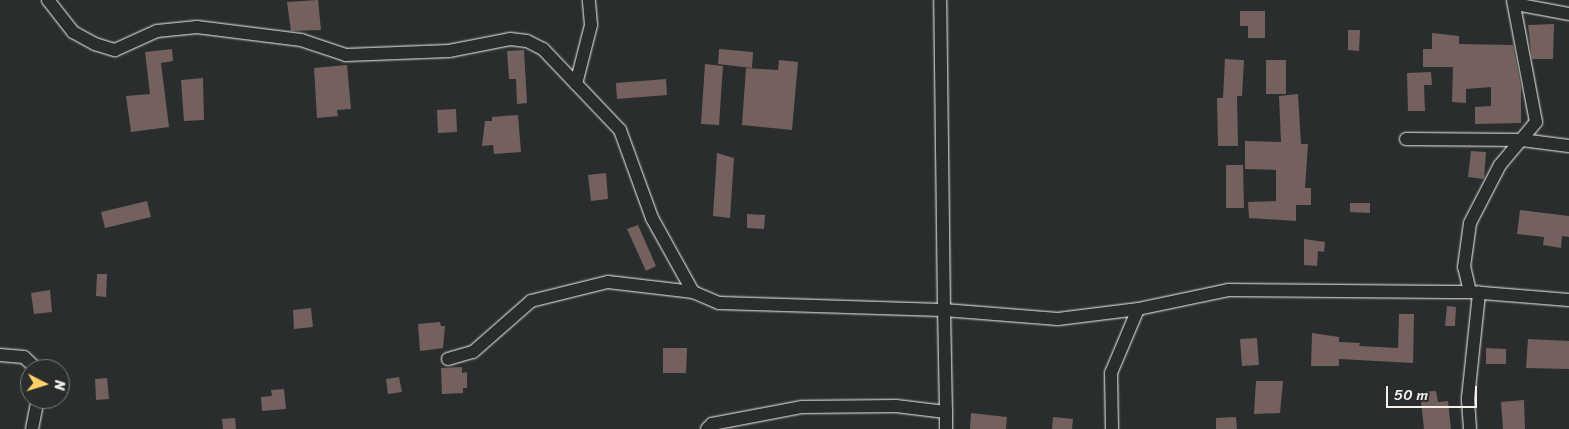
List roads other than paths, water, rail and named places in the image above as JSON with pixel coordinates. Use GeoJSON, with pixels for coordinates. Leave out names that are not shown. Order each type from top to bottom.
{"type":"FeatureCollection","features":[{"type":"Feature","properties":{"kind":"street"},"geometry":{"type":"LineString","coordinates":[[48,0],[73,32],[115,50],[157,32],[197,27],[301,40],[346,55],[449,51],[510,39],[544,48],[620,130],[652,218],[693,292]]}},
{"type":"Feature","properties":{"kind":"street"},"geometry":{"type":"LineString","coordinates":[[576,84],[591,25],[589,0]]}},
{"type":"Feature","properties":{"kind":"street"},"geometry":{"type":"LineString","coordinates":[[940,0],[946,429]]}},
{"type":"Feature","properties":{"kind":"street"},"geometry":{"type":"LineString","coordinates":[[1470,429],[1468,398],[1474,292],[1464,266],[1470,223],[1500,165],[1533,129],[1537,115],[1531,104],[1514,2],[1569,14]]}},
{"type":"Feature","properties":{"kind":"street"},"geometry":{"type":"LineString","coordinates":[[1406,139],[1522,140],[1569,146]]}},
{"type":"Feature","properties":{"kind":"street"},"geometry":{"type":"LineString","coordinates":[[448,359],[473,352],[531,301],[608,282],[693,292],[719,303],[944,310],[1058,319],[1138,309],[1228,290],[1474,292],[1569,300]]}},
{"type":"Feature","properties":{"kind":"street"},"geometry":{"type":"LineString","coordinates":[[1112,429],[1111,373],[1138,309]]}},
{"type":"Feature","properties":{"kind":"street"},"geometry":{"type":"LineString","coordinates":[[0,355],[24,357],[26,359]]}},
{"type":"Feature","properties":{"kind":"street"},"geometry":{"type":"LineString","coordinates":[[707,429],[712,424],[802,407],[896,406],[946,412]]}},
{"type":"Feature","properties":{"kind":"street"},"geometry":{"type":"LineString","coordinates":[[32,429],[36,409]]}}]}
